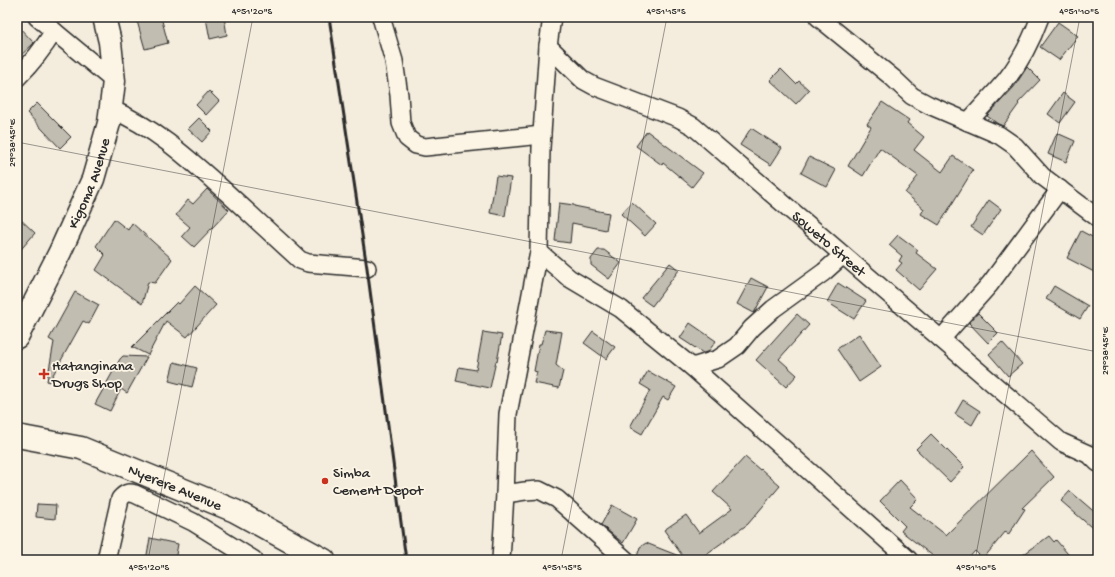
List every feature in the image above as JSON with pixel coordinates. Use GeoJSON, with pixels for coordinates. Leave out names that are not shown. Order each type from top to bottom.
{"type":"FeatureCollection","features":[{"type":"Feature","properties":{"kind":"main road","name":"Kigoma Avenue"},"geometry":{"type":"LineString","coordinates":[[17,337],[60,252],[93,179],[109,123],[114,81],[110,42],[104,17]]}},
{"type":"Feature","properties":{"kind":"main road","name":"Nyerere Avenue"},"geometry":{"type":"LineString","coordinates":[[17,436],[81,448],[235,511],[324,560]]}},
{"type":"Feature","properties":{"kind":"street"},"geometry":{"type":"LineString","coordinates":[[37,17],[114,81]]}},
{"type":"Feature","properties":{"kind":"street"},"geometry":{"type":"LineString","coordinates":[[381,17],[394,61],[399,95],[400,123],[407,138],[416,145],[425,147],[542,135]]}},
{"type":"Feature","properties":{"kind":"street"},"geometry":{"type":"LineString","coordinates":[[501,560],[508,414],[539,252],[542,135],[548,46],[552,17]]}},
{"type":"Feature","properties":{"kind":"street"},"geometry":{"type":"LineString","coordinates":[[818,17],[893,78],[912,96],[1008,140],[1016,146],[1042,176],[1098,218]]}},
{"type":"Feature","properties":{"kind":"street"},"geometry":{"type":"LineString","coordinates":[[968,122],[1006,79],[1034,34],[1040,17]]}},
{"type":"Feature","properties":{"kind":"street"},"geometry":{"type":"LineString","coordinates":[[17,78],[30,65],[54,31]]}},
{"type":"Feature","properties":{"kind":"street","name":"Soweto Street"},"geometry":{"type":"LineString","coordinates":[[548,46],[583,80],[594,86],[678,118],[693,126],[1061,442],[1095,455]]}},
{"type":"Feature","properties":{"kind":"street"},"geometry":{"type":"LineString","coordinates":[[110,109],[129,117],[151,130],[190,160],[300,260],[308,263],[367,268]]}},
{"type":"Feature","properties":{"kind":"street"},"geometry":{"type":"LineString","coordinates":[[941,339],[990,284],[1060,190]]}},
{"type":"Feature","properties":{"kind":"street"},"geometry":{"type":"LineString","coordinates":[[539,252],[569,278],[620,309],[692,367],[909,560]]}},
{"type":"Feature","properties":{"kind":"street"},"geometry":{"type":"LineString","coordinates":[[692,367],[718,359],[737,346],[752,328],[773,309],[824,272],[843,255]]}},
{"type":"Feature","properties":{"kind":"street"},"geometry":{"type":"LineString","coordinates":[[505,494],[539,490],[558,499],[626,560]]}},
{"type":"Feature","properties":{"kind":"street"},"geometry":{"type":"LineString","coordinates":[[106,560],[120,499],[123,494],[128,492],[136,494],[193,522],[254,560]]}},
{"type":"Feature","properties":{"kind":"building"},"geometry":{"type":"Polygon","coordinates":[[[149,17],[161,17],[168,43],[145,49],[137,21],[149,17]]]}},
{"type":"Feature","properties":{"kind":"building"},"geometry":{"type":"Polygon","coordinates":[[[224,17],[227,35],[210,39],[206,18],[224,17]]]}},
{"type":"Feature","properties":{"kind":"building"},"geometry":{"type":"Polygon","coordinates":[[[1058,22],[1078,36],[1059,60],[1040,47],[1058,22]]]}},
{"type":"Feature","properties":{"kind":"building"},"geometry":{"type":"Polygon","coordinates":[[[17,25],[34,43],[17,59],[17,25]]]}},
{"type":"Feature","properties":{"kind":"building"},"geometry":{"type":"Polygon","coordinates":[[[1027,67],[1040,80],[1018,103],[1019,104],[1003,126],[998,124],[987,116],[1014,87],[1027,67]]]}},
{"type":"Feature","properties":{"kind":"building"},"geometry":{"type":"Polygon","coordinates":[[[781,69],[796,84],[799,81],[809,90],[796,104],[770,80],[781,69]]]}},
{"type":"Feature","properties":{"kind":"building"},"geometry":{"type":"Polygon","coordinates":[[[209,91],[219,101],[206,115],[196,105],[209,91]]]}},
{"type":"Feature","properties":{"kind":"building"},"geometry":{"type":"Polygon","coordinates":[[[1063,93],[1075,102],[1060,123],[1048,114],[1063,93]]]}},
{"type":"Feature","properties":{"kind":"building"},"geometry":{"type":"Polygon","coordinates":[[[882,102],[909,120],[907,123],[924,137],[914,150],[942,172],[953,156],[973,170],[939,225],[921,214],[924,209],[905,193],[918,176],[880,148],[863,176],[848,166],[871,127],[867,124],[882,102]]]}},
{"type":"Feature","properties":{"kind":"building"},"geometry":{"type":"Polygon","coordinates":[[[37,103],[71,137],[60,148],[27,113],[37,103]]]}},
{"type":"Feature","properties":{"kind":"building"},"geometry":{"type":"Polygon","coordinates":[[[199,118],[212,131],[202,142],[188,129],[199,118]]]}},
{"type":"Feature","properties":{"kind":"building"},"geometry":{"type":"Polygon","coordinates":[[[751,128],[782,148],[771,165],[740,145],[751,128]]]}},
{"type":"Feature","properties":{"kind":"building"},"geometry":{"type":"Polygon","coordinates":[[[647,131],[703,173],[692,187],[663,163],[662,165],[636,146],[647,131]]]}},
{"type":"Feature","properties":{"kind":"building"},"geometry":{"type":"Polygon","coordinates":[[[1057,133],[1075,141],[1066,162],[1048,154],[1057,133]]]}},
{"type":"Feature","properties":{"kind":"building"},"geometry":{"type":"Polygon","coordinates":[[[809,157],[836,170],[827,187],[801,173],[809,157]]]}},
{"type":"Feature","properties":{"kind":"building"},"geometry":{"type":"Polygon","coordinates":[[[496,176],[511,178],[505,216],[490,213],[496,176]]]}},
{"type":"Feature","properties":{"kind":"building"},"geometry":{"type":"Polygon","coordinates":[[[207,189],[229,210],[194,247],[182,236],[190,227],[176,215],[188,200],[193,204],[207,189]]]}},
{"type":"Feature","properties":{"kind":"building"},"geometry":{"type":"Polygon","coordinates":[[[989,200],[1001,209],[983,235],[971,227],[989,200]]]}},
{"type":"Feature","properties":{"kind":"building"},"geometry":{"type":"Polygon","coordinates":[[[632,202],[656,224],[645,236],[621,214],[632,202]]]}},
{"type":"Feature","properties":{"kind":"building"},"geometry":{"type":"Polygon","coordinates":[[[559,203],[609,213],[606,230],[572,223],[570,243],[555,241],[559,203]]]}},
{"type":"Feature","properties":{"kind":"building"},"geometry":{"type":"Polygon","coordinates":[[[17,216],[35,233],[17,254],[17,216]]]}},
{"type":"Feature","properties":{"kind":"building"},"geometry":{"type":"Polygon","coordinates":[[[114,219],[128,230],[132,223],[172,259],[155,283],[148,282],[142,304],[96,270],[105,255],[96,246],[114,219]]]}},
{"type":"Feature","properties":{"kind":"building"},"geometry":{"type":"Polygon","coordinates":[[[1081,231],[1098,240],[1098,274],[1067,258],[1081,231]]]}},
{"type":"Feature","properties":{"kind":"building"},"geometry":{"type":"Polygon","coordinates":[[[898,235],[918,250],[916,253],[937,269],[919,290],[896,270],[902,263],[899,261],[902,256],[889,245],[898,235]]]}},
{"type":"Feature","properties":{"kind":"building"},"geometry":{"type":"Polygon","coordinates":[[[598,250],[604,250],[621,263],[609,279],[591,265],[591,259],[598,250]]]}},
{"type":"Feature","properties":{"kind":"building"},"geometry":{"type":"Polygon","coordinates":[[[670,263],[679,270],[652,306],[641,298],[670,263]]]}},
{"type":"Feature","properties":{"kind":"building"},"geometry":{"type":"Polygon","coordinates":[[[751,278],[768,287],[754,313],[737,304],[751,278]]]}},
{"type":"Feature","properties":{"kind":"building"},"geometry":{"type":"Polygon","coordinates":[[[838,283],[866,301],[854,319],[827,302],[838,283]]]}},
{"type":"Feature","properties":{"kind":"building"},"geometry":{"type":"Polygon","coordinates":[[[195,286],[216,305],[187,337],[166,321],[148,355],[132,347],[177,302],[179,304],[195,286]]]}},
{"type":"Feature","properties":{"kind":"building"},"geometry":{"type":"Polygon","coordinates":[[[1054,286],[1088,306],[1080,319],[1046,299],[1054,286]]]}},
{"type":"Feature","properties":{"kind":"building"},"geometry":{"type":"Polygon","coordinates":[[[75,292],[99,305],[89,324],[83,321],[49,382],[47,381],[54,342],[49,339],[75,292]]]}},
{"type":"Feature","properties":{"kind":"building"},"geometry":{"type":"Polygon","coordinates":[[[978,313],[998,333],[988,343],[969,323],[978,313]]]}},
{"type":"Feature","properties":{"kind":"building"},"geometry":{"type":"Polygon","coordinates":[[[797,314],[809,325],[779,359],[797,375],[786,387],[756,360],[797,314]]]}},
{"type":"Feature","properties":{"kind":"building"},"geometry":{"type":"Polygon","coordinates":[[[690,323],[716,341],[708,352],[703,353],[680,338],[690,323]]]}},
{"type":"Feature","properties":{"kind":"building"},"geometry":{"type":"Polygon","coordinates":[[[545,330],[562,332],[556,365],[563,371],[559,388],[534,383],[537,372],[534,371],[539,344],[541,344],[545,330]]]}},
{"type":"Feature","properties":{"kind":"building"},"geometry":{"type":"Polygon","coordinates":[[[593,331],[615,347],[606,359],[584,343],[593,331]]]}},
{"type":"Feature","properties":{"kind":"building"},"geometry":{"type":"Polygon","coordinates":[[[483,332],[502,335],[490,388],[456,381],[459,367],[476,370],[483,332]]]}},
{"type":"Feature","properties":{"kind":"building"},"geometry":{"type":"Polygon","coordinates":[[[859,334],[881,367],[859,382],[837,349],[859,334]]]}},
{"type":"Feature","properties":{"kind":"building"},"geometry":{"type":"Polygon","coordinates":[[[1002,342],[1022,364],[1008,376],[989,354],[1002,342]]]}},
{"type":"Feature","properties":{"kind":"building"},"geometry":{"type":"Polygon","coordinates":[[[123,356],[147,357],[127,393],[121,389],[110,411],[95,404],[123,356]]]}},
{"type":"Feature","properties":{"kind":"building"},"geometry":{"type":"Polygon","coordinates":[[[174,362],[197,368],[192,387],[169,381],[174,362]]]}},
{"type":"Feature","properties":{"kind":"building"},"geometry":{"type":"Polygon","coordinates":[[[648,371],[676,387],[668,400],[663,397],[642,434],[630,427],[650,390],[640,384],[648,371]]]}},
{"type":"Feature","properties":{"kind":"building"},"geometry":{"type":"Polygon","coordinates":[[[963,400],[980,411],[972,425],[955,414],[963,400]]]}},
{"type":"Feature","properties":{"kind":"building"},"geometry":{"type":"Polygon","coordinates":[[[931,434],[964,467],[950,482],[916,449],[931,434]]]}},
{"type":"Feature","properties":{"kind":"building"},"geometry":{"type":"Polygon","coordinates":[[[1031,451],[1054,477],[1022,508],[1025,509],[1008,535],[1006,531],[983,559],[975,551],[967,560],[938,560],[901,531],[905,526],[880,501],[900,480],[918,499],[910,507],[946,535],[1031,451]]]}},
{"type":"Feature","properties":{"kind":"building"},"geometry":{"type":"Polygon","coordinates":[[[745,457],[780,486],[748,524],[698,560],[636,560],[640,547],[646,543],[684,558],[664,530],[686,515],[699,533],[732,509],[713,492],[745,457]]]}},
{"type":"Feature","properties":{"kind":"building"},"geometry":{"type":"Polygon","coordinates":[[[1070,491],[1098,515],[1098,533],[1061,501],[1070,491]]]}},
{"type":"Feature","properties":{"kind":"building"},"geometry":{"type":"Polygon","coordinates":[[[37,504],[56,505],[55,519],[36,517],[37,504]]]}},
{"type":"Feature","properties":{"kind":"building"},"geometry":{"type":"Polygon","coordinates":[[[612,505],[637,519],[623,543],[601,525],[612,505]]]}},
{"type":"Feature","properties":{"kind":"building"},"geometry":{"type":"Polygon","coordinates":[[[1049,536],[1054,542],[1056,540],[1073,560],[1016,560],[1049,536]]]}},
{"type":"Feature","properties":{"kind":"building"},"geometry":{"type":"Polygon","coordinates":[[[150,538],[178,544],[175,560],[146,560],[150,538]]]}},
{"type":"Feature","properties":{"kind":"railway"},"geometry":{"type":"LineString","coordinates":[[329,17],[367,268],[406,560]]}},
{"type":"Feature","properties":{"kind":"place","name":"Hatanginana Drugs Shop"},"geometry":{"type":"Point","coordinates":[44,374]}},
{"type":"Feature","properties":{"kind":"place","name":"Simba Cement Depot"},"geometry":{"type":"Point","coordinates":[325,481]}}]}
